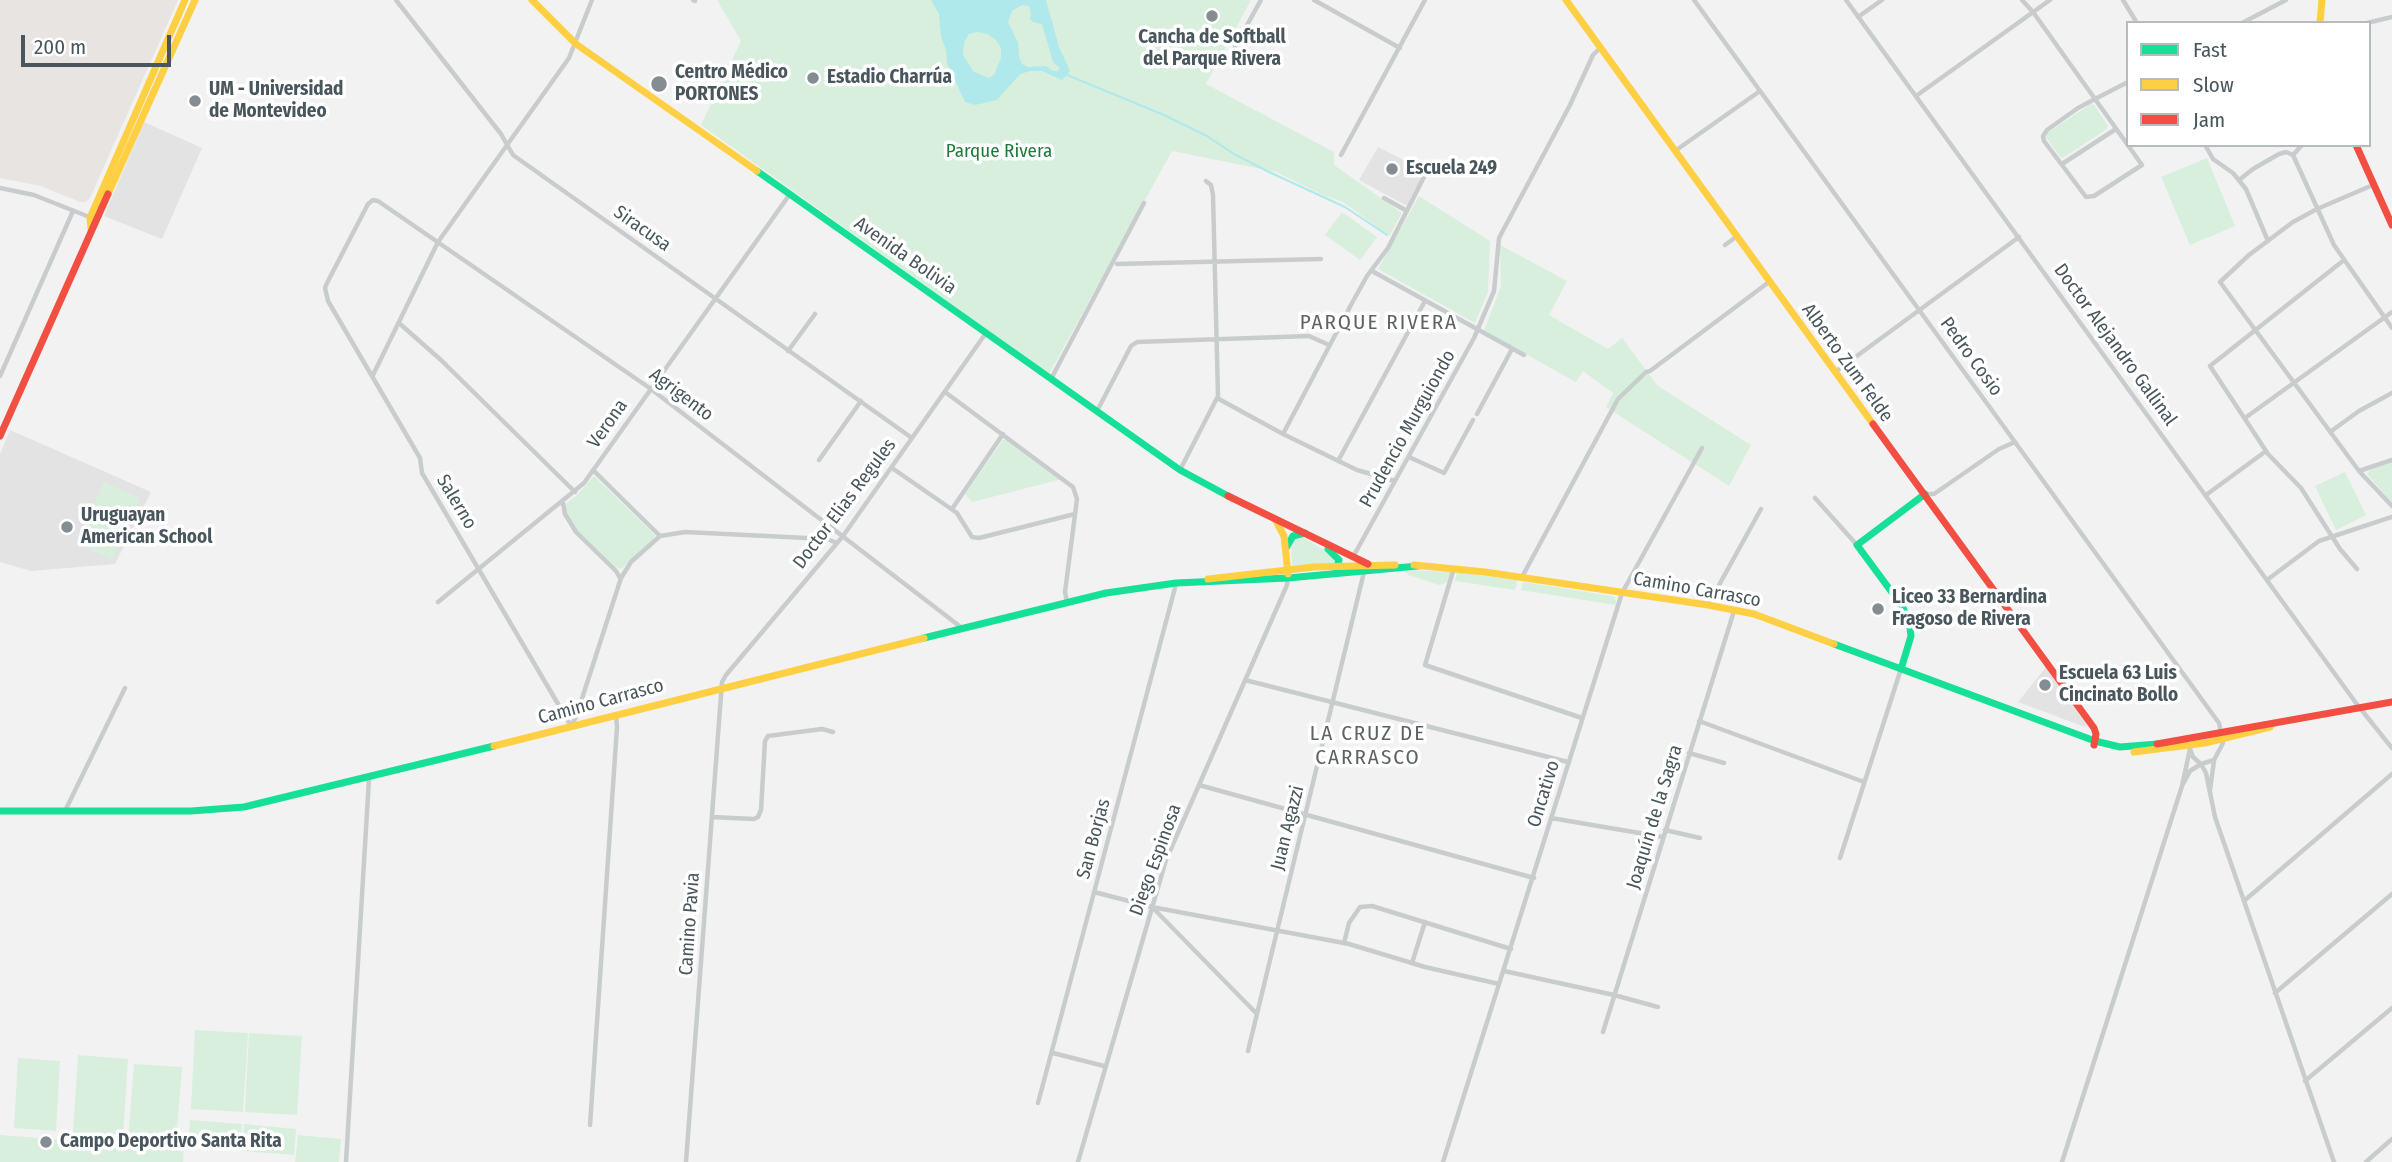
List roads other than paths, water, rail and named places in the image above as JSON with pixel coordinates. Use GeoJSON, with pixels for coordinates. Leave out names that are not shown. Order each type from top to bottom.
{"type":"FeatureCollection","features":[{"type":"Feature","properties":{"kind":"street"},"geometry":{"type":"LineString","coordinates":[[0,436],[91,230],[93,219],[185,0]]}},
{"type":"Feature","properties":{"kind":"street"},"geometry":{"type":"LineString","coordinates":[[93,219],[194,0]]}},
{"type":"Feature","properties":{"kind":"street","name":"Siracusa"},"geometry":{"type":"LineString","coordinates":[[396,0],[513,155],[912,438]]}},
{"type":"Feature","properties":{"kind":"street","name":"Avenida Bolivia"},"geometry":{"type":"LineString","coordinates":[[532,0],[548,19],[576,44],[1180,470],[1209,487],[1353,557],[1367,568]]}},
{"type":"Feature","properties":{"kind":"street"},"geometry":{"type":"LineString","coordinates":[[373,376],[438,243],[569,58],[592,0]]}},
{"type":"Feature","properties":{"kind":"street"},"geometry":{"type":"LineString","coordinates":[[1226,63],[1261,0]]}},
{"type":"Feature","properties":{"kind":"street"},"geometry":{"type":"LineString","coordinates":[[1314,0],[1400,48]]}},
{"type":"Feature","properties":{"kind":"street"},"geometry":{"type":"LineString","coordinates":[[1341,155],[1425,0]]}},
{"type":"Feature","properties":{"kind":"street","name":"Pedro Cosio"},"geometry":{"type":"LineString","coordinates":[[1694,0],[2219,723],[2223,735]]}},
{"type":"Feature","properties":{"kind":"street","name":"Doctor Alejandro Gallinal"},"geometry":{"type":"LineString","coordinates":[[1846,0],[2359,708],[2392,748]]}},
{"type":"Feature","properties":{"kind":"street"},"geometry":{"type":"LineString","coordinates":[[1858,17],[1882,0]]}},
{"type":"Feature","properties":{"kind":"street"},"geometry":{"type":"LineString","coordinates":[[2022,0],[2126,142]]}},
{"type":"Feature","properties":{"kind":"street"},"geometry":{"type":"LineString","coordinates":[[1916,96],[2050,0]]}},
{"type":"Feature","properties":{"kind":"street"},"geometry":{"type":"LineString","coordinates":[[2123,0],[2136,21]]}},
{"type":"Feature","properties":{"kind":"street"},"geometry":{"type":"LineString","coordinates":[[2246,21],[2286,0]]}},
{"type":"Feature","properties":{"kind":"street"},"geometry":{"type":"LineString","coordinates":[[2320,21],[2322,0]]}},
{"type":"Feature","properties":{"kind":"street","name":"Alberto Zum Felde"},"geometry":{"type":"LineString","coordinates":[[1569,1],[1674,152],[2094,728],[2095,743]]}},
{"type":"Feature","properties":{"kind":"street"},"geometry":{"type":"LineString","coordinates":[[2371,22],[2392,17]]}},
{"type":"Feature","properties":{"kind":"street","name":"Prudencio Murguiondo"},"geometry":{"type":"LineString","coordinates":[[1353,557],[1478,329],[1494,291],[1499,238],[1570,106],[1593,55],[1600,48]]}},
{"type":"Feature","properties":{"kind":"street"},"geometry":{"type":"LineString","coordinates":[[2126,83],[2095,99],[2042,136],[2084,194],[2090,197],[2142,165],[2129,147]]}},
{"type":"Feature","properties":{"kind":"street"},"geometry":{"type":"LineString","coordinates":[[1674,152],[1760,91]]}},
{"type":"Feature","properties":{"kind":"street"},"geometry":{"type":"LineString","coordinates":[[2062,164],[2116,128]]}},
{"type":"Feature","properties":{"kind":"street"},"geometry":{"type":"LineString","coordinates":[[2206,147],[2213,159],[2239,180],[2246,190],[2268,241]]}},
{"type":"Feature","properties":{"kind":"street"},"geometry":{"type":"LineString","coordinates":[[2293,155],[2300,147]]}},
{"type":"Feature","properties":{"kind":"street"},"geometry":{"type":"LineString","coordinates":[[2357,147],[2392,225]]}},
{"type":"Feature","properties":{"kind":"street"},"geometry":{"type":"LineString","coordinates":[[2239,180],[2279,154],[2286,152],[2293,155],[2330,237],[2392,328]]}},
{"type":"Feature","properties":{"kind":"street"},"geometry":{"type":"LineString","coordinates":[[1283,434],[1367,276],[1388,248],[1425,175]]}},
{"type":"Feature","properties":{"kind":"street"},"geometry":{"type":"LineString","coordinates":[[1180,470],[1217,398],[1213,195],[1211,185],[1206,181]]}},
{"type":"Feature","properties":{"kind":"street"},"geometry":{"type":"LineString","coordinates":[[2373,185],[2293,222],[2249,255],[2220,282],[2330,432],[2392,506]]}},
{"type":"Feature","properties":{"kind":"street"},"geometry":{"type":"LineString","coordinates":[[0,188],[34,195],[93,219]]}},
{"type":"Feature","properties":{"kind":"street","name":"Verona"},"geometry":{"type":"LineString","coordinates":[[438,602],[575,492],[790,194]]}},
{"type":"Feature","properties":{"kind":"street"},"geometry":{"type":"LineString","coordinates":[[1384,198],[1407,211]]}},
{"type":"Feature","properties":{"kind":"street","name":"Agrigento"},"geometry":{"type":"LineString","coordinates":[[325,288],[368,204],[379,201],[650,389],[962,628]]}},
{"type":"Feature","properties":{"kind":"street"},"geometry":{"type":"LineString","coordinates":[[1051,379],[1144,204]]}},
{"type":"Feature","properties":{"kind":"street"},"geometry":{"type":"LineString","coordinates":[[0,376],[74,211]]}},
{"type":"Feature","properties":{"kind":"street"},"geometry":{"type":"LineString","coordinates":[[1725,245],[1736,237]]}},
{"type":"Feature","properties":{"kind":"street"},"geometry":{"type":"LineString","coordinates":[[1835,372],[2019,237]]}},
{"type":"Feature","properties":{"kind":"street"},"geometry":{"type":"LineString","coordinates":[[1117,264],[1321,259]]}},
{"type":"Feature","properties":{"kind":"street"},"geometry":{"type":"LineString","coordinates":[[2344,260],[2210,366],[2266,451],[2301,488],[2332,537],[2357,569]]}},
{"type":"Feature","properties":{"kind":"street"},"geometry":{"type":"LineString","coordinates":[[1372,271],[1524,355]]}},
{"type":"Feature","properties":{"kind":"street"},"geometry":{"type":"LineString","coordinates":[[1522,578],[1610,412],[1622,395],[1633,383],[1769,282]]}},
{"type":"Feature","properties":{"kind":"street","name":"Salerno"},"geometry":{"type":"LineString","coordinates":[[325,288],[328,301],[420,458],[422,473],[571,726]]}},
{"type":"Feature","properties":{"kind":"street"},"geometry":{"type":"LineString","coordinates":[[1338,461],[1426,301]]}},
{"type":"Feature","properties":{"kind":"street"},"geometry":{"type":"LineString","coordinates":[[2245,418],[2392,312]]}},
{"type":"Feature","properties":{"kind":"street"},"geometry":{"type":"LineString","coordinates":[[788,351],[815,314]]}},
{"type":"Feature","properties":{"kind":"street"},"geometry":{"type":"LineString","coordinates":[[399,323],[441,360],[575,492]]}},
{"type":"Feature","properties":{"kind":"street","name":"Doctor Elias Regules"},"geometry":{"type":"LineString","coordinates":[[722,687],[726,675],[843,536],[987,332]]}},
{"type":"Feature","properties":{"kind":"street"},"geometry":{"type":"LineString","coordinates":[[1097,411],[1133,344],[1140,341],[1310,336],[1329,345]]}},
{"type":"Feature","properties":{"kind":"street"},"geometry":{"type":"LineString","coordinates":[[1477,414],[1512,349]]}},
{"type":"Feature","properties":{"kind":"street"},"geometry":{"type":"LineString","coordinates":[[945,392],[1069,482],[1076,492],[1065,592],[1067,602]]}},
{"type":"Feature","properties":{"kind":"street"},"geometry":{"type":"LineString","coordinates":[[2330,432],[2359,411],[2392,393]]}},
{"type":"Feature","properties":{"kind":"street"},"geometry":{"type":"LineString","coordinates":[[1217,398],[1357,470],[1395,481]]}},
{"type":"Feature","properties":{"kind":"street"},"geometry":{"type":"LineString","coordinates":[[819,460],[860,401]]}},
{"type":"Feature","properties":{"kind":"street"},"geometry":{"type":"LineString","coordinates":[[0,414],[8,418]]}},
{"type":"Feature","properties":{"kind":"street"},"geometry":{"type":"LineString","coordinates":[[1409,457],[1441,474],[1444,473],[1473,420]]}},
{"type":"Feature","properties":{"kind":"street"},"geometry":{"type":"LineString","coordinates":[[952,509],[1003,434]]}},
{"type":"Feature","properties":{"kind":"street"},"geometry":{"type":"LineString","coordinates":[[1857,545],[1924,494],[1934,494],[1999,449],[2015,442]]}},
{"type":"Feature","properties":{"kind":"street","name":"Oncativo"},"geometry":{"type":"LineString","coordinates":[[1443,1162],[1622,593],[1702,448]]}},
{"type":"Feature","properties":{"kind":"street"},"geometry":{"type":"LineString","coordinates":[[2206,495],[2266,451]]}},
{"type":"Feature","properties":{"kind":"street"},"geometry":{"type":"LineString","coordinates":[[2360,471],[2392,460]]}},
{"type":"Feature","properties":{"kind":"street"},"geometry":{"type":"LineString","coordinates":[[892,468],[957,513],[970,534],[976,538],[1075,514]]}},
{"type":"Feature","properties":{"kind":"street"},"geometry":{"type":"LineString","coordinates":[[593,470],[660,537]]}},
{"type":"Feature","properties":{"kind":"street"},"geometry":{"type":"LineString","coordinates":[[1815,498],[1857,545],[1902,606],[1909,620],[1911,636],[1840,858]]}},
{"type":"Feature","properties":{"kind":"street"},"geometry":{"type":"LineString","coordinates":[[563,502],[565,514],[576,532],[621,578]]}},
{"type":"Feature","properties":{"kind":"street"},"geometry":{"type":"LineString","coordinates":[[1708,605],[1762,509]]}},
{"type":"Feature","properties":{"kind":"street"},"geometry":{"type":"LineString","coordinates":[[2267,580],[2319,541],[2392,517]]}},
{"type":"Feature","properties":{"kind":"street"},"geometry":{"type":"LineString","coordinates":[[1273,518],[1282,531],[1288,574]]}},
{"type":"Feature","properties":{"kind":"street"},"geometry":{"type":"LineString","coordinates":[[571,726],[621,578],[631,562],[660,537],[685,532],[827,539],[837,543]]}},
{"type":"Feature","properties":{"kind":"street"},"geometry":{"type":"LineString","coordinates":[[1286,549],[1293,536],[1305,533]]}},
{"type":"Feature","properties":{"kind":"street","name":"Avenida Bolivia"},"geometry":{"type":"LineString","coordinates":[[1323,542],[1338,556],[1339,566]]}},
{"type":"Feature","properties":{"kind":"street","name":"Camino Carrasco"},"geometry":{"type":"LineString","coordinates":[[0,811],[191,811],[244,807],[1067,602],[1139,587],[1215,577],[1288,574],[1339,566],[1454,568],[1735,610],[1775,620],[2038,721],[2044,726],[2095,743],[2134,751],[2190,748],[2223,735]]}},
{"type":"Feature","properties":{"kind":"street","name":"Camino Carrasco"},"geometry":{"type":"LineString","coordinates":[[1314,576],[1317,572],[1336,570],[1339,566]]}},
{"type":"Feature","properties":{"kind":"street","name":"Camino Carrasco"},"geometry":{"type":"LineString","coordinates":[[1288,574],[1314,576],[1367,568]]}},
{"type":"Feature","properties":{"kind":"street","name":"Juan Agazzi"},"geometry":{"type":"LineString","coordinates":[[1248,1051],[1367,568]]}},
{"type":"Feature","properties":{"kind":"street"},"geometry":{"type":"LineString","coordinates":[[1454,568],[1425,665],[1582,718]]}},
{"type":"Feature","properties":{"kind":"street","name":"Diego Espinosa"},"geometry":{"type":"LineString","coordinates":[[1078,1162],[1166,860],[1287,585],[1288,574]]}},
{"type":"Feature","properties":{"kind":"street","name":"San Borjas"},"geometry":{"type":"LineString","coordinates":[[1038,1102],[1176,583]]}},
{"type":"Feature","properties":{"kind":"street","name":"Joaquín de la Sagra"},"geometry":{"type":"LineString","coordinates":[[1603,1032],[1735,610]]}},
{"type":"Feature","properties":{"kind":"street"},"geometry":{"type":"LineString","coordinates":[[1245,680],[1568,762]]}},
{"type":"Feature","properties":{"kind":"street","name":"Camino Pavia"},"geometry":{"type":"LineString","coordinates":[[686,1162],[722,687]]}},
{"type":"Feature","properties":{"kind":"street"},"geometry":{"type":"LineString","coordinates":[[65,811],[125,688]]}},
{"type":"Feature","properties":{"kind":"street","name":"Camino Carrasco"},"geometry":{"type":"LineString","coordinates":[[2095,743],[2139,747],[2272,727],[2276,724],[2392,702]]}},
{"type":"Feature","properties":{"kind":"street"},"geometry":{"type":"LineString","coordinates":[[590,1125],[616,715]]}},
{"type":"Feature","properties":{"kind":"street"},"geometry":{"type":"LineString","coordinates":[[1699,721],[1864,782]]}},
{"type":"Feature","properties":{"kind":"street"},"geometry":{"type":"LineString","coordinates":[[712,817],[758,817],[761,810],[765,741],[768,736],[822,729],[833,732]]}},
{"type":"Feature","properties":{"kind":"street"},"geometry":{"type":"LineString","coordinates":[[2210,791],[2214,760],[2221,751],[2223,735]]}},
{"type":"Feature","properties":{"kind":"street"},"geometry":{"type":"LineString","coordinates":[[2190,748],[2206,773],[2212,808],[2334,1162]]}},
{"type":"Feature","properties":{"kind":"street"},"geometry":{"type":"LineString","coordinates":[[2063,1162],[2182,786],[2190,748]]}},
{"type":"Feature","properties":{"kind":"street"},"geometry":{"type":"LineString","coordinates":[[1689,753],[1724,763]]}},
{"type":"Feature","properties":{"kind":"street"},"geometry":{"type":"LineString","coordinates":[[2182,786],[2193,768],[2214,760]]}},
{"type":"Feature","properties":{"kind":"street"},"geometry":{"type":"LineString","coordinates":[[2244,901],[2392,774]]}},
{"type":"Feature","properties":{"kind":"street"},"geometry":{"type":"LineString","coordinates":[[346,1162],[369,778]]}},
{"type":"Feature","properties":{"kind":"street"},"geometry":{"type":"LineString","coordinates":[[1199,785],[1534,878]]}},
{"type":"Feature","properties":{"kind":"street"},"geometry":{"type":"LineString","coordinates":[[1550,818],[1663,837]]}},
{"type":"Feature","properties":{"kind":"street"},"geometry":{"type":"LineString","coordinates":[[1665,830],[1700,838]]}},
{"type":"Feature","properties":{"kind":"street"},"geometry":{"type":"LineString","coordinates":[[1094,892],[1152,907],[1344,943],[1500,984]]}},
{"type":"Feature","properties":{"kind":"street"},"geometry":{"type":"LineString","coordinates":[[2275,993],[2392,894]]}},
{"type":"Feature","properties":{"kind":"street"},"geometry":{"type":"LineString","coordinates":[[1344,943],[1349,923],[1360,908],[1372,906],[1511,949]]}},
{"type":"Feature","properties":{"kind":"street"},"geometry":{"type":"LineString","coordinates":[[1152,907],[1257,1014]]}},
{"type":"Feature","properties":{"kind":"street"},"geometry":{"type":"LineString","coordinates":[[1412,963],[1425,922]]}},
{"type":"Feature","properties":{"kind":"street"},"geometry":{"type":"LineString","coordinates":[[1504,971],[1658,1007]]}},
{"type":"Feature","properties":{"kind":"street"},"geometry":{"type":"LineString","coordinates":[[2305,1081],[2392,1008]]}},
{"type":"Feature","properties":{"kind":"street"},"geometry":{"type":"LineString","coordinates":[[1053,1053],[1104,1066]]}},
{"type":"Feature","properties":{"kind":"street"},"geometry":{"type":"LineString","coordinates":[[2365,1162],[2392,1139]]}},
{"type":"Feature","properties":{"kind":"water"},"geometry":{"type":"Polygon","coordinates":[[[931,0],[1046,0],[1059,47],[1070,71],[1062,80],[1042,71],[1020,74],[997,100],[975,105],[965,102],[947,63],[939,14],[931,0]],[[1022,5],[1012,11],[1008,22],[1018,43],[1022,64],[1028,67],[1046,66],[1058,71],[1060,68],[1053,62],[1042,24],[1033,22],[1030,19],[1029,6],[1022,5]],[[969,34],[964,43],[963,55],[974,72],[989,78],[994,75],[1001,58],[1001,48],[988,34],[969,34]]]}},
{"type":"Feature","properties":{"kind":"waterway"},"geometry":{"type":"LineString","coordinates":[[1067,75],[1207,136],[1267,171],[1345,207],[1387,235]]}},
{"type":"Feature","properties":{"kind":"place","name":"Cancha de Softball del Parque Rivera"},"geometry":{"type":"Point","coordinates":[1212,16]}},
{"type":"Feature","properties":{"kind":"place","name":"Estadio Charrúa"},"geometry":{"type":"Point","coordinates":[813,78]}},
{"type":"Feature","properties":{"kind":"place","name":"Centro Médico PORTONES"},"geometry":{"type":"Point","coordinates":[659,84]}},
{"type":"Feature","properties":{"kind":"place","name":"UM - Universidad de Montevideo"},"geometry":{"type":"Point","coordinates":[195,101]}},
{"type":"Feature","properties":{"kind":"place","name":"Escuela 249"},"geometry":{"type":"Point","coordinates":[1392,169]}},
{"type":"Feature","properties":{"kind":"place","name":"Uruguayan American School"},"geometry":{"type":"Point","coordinates":[67,527]}},
{"type":"Feature","properties":{"kind":"place","name":"Liceo 33 Bernardina Fragoso de Rivera"},"geometry":{"type":"Point","coordinates":[1878,609]}},
{"type":"Feature","properties":{"kind":"place","name":"Escuela 63 Luis Cincinato Bollo"},"geometry":{"type":"Point","coordinates":[2045,685]}},
{"type":"Feature","properties":{"kind":"place","name":"Campo Deportivo Santa Rita"},"geometry":{"type":"Point","coordinates":[46,1142]}},
{"type":"Feature","properties":{"kind":"district","name":"PARQUE RIVERA"},"geometry":{"type":"Point","coordinates":[1379,323]}},
{"type":"Feature","properties":{"kind":"district","name":"LA CRUZ DE CARRASCO"},"geometry":{"type":"Point","coordinates":[1368,746]}},
{"type":"Feature","properties":{"kind":"park label","name":"Parque Rivera"},"geometry":{"type":"Point","coordinates":[999,152]}}]}
